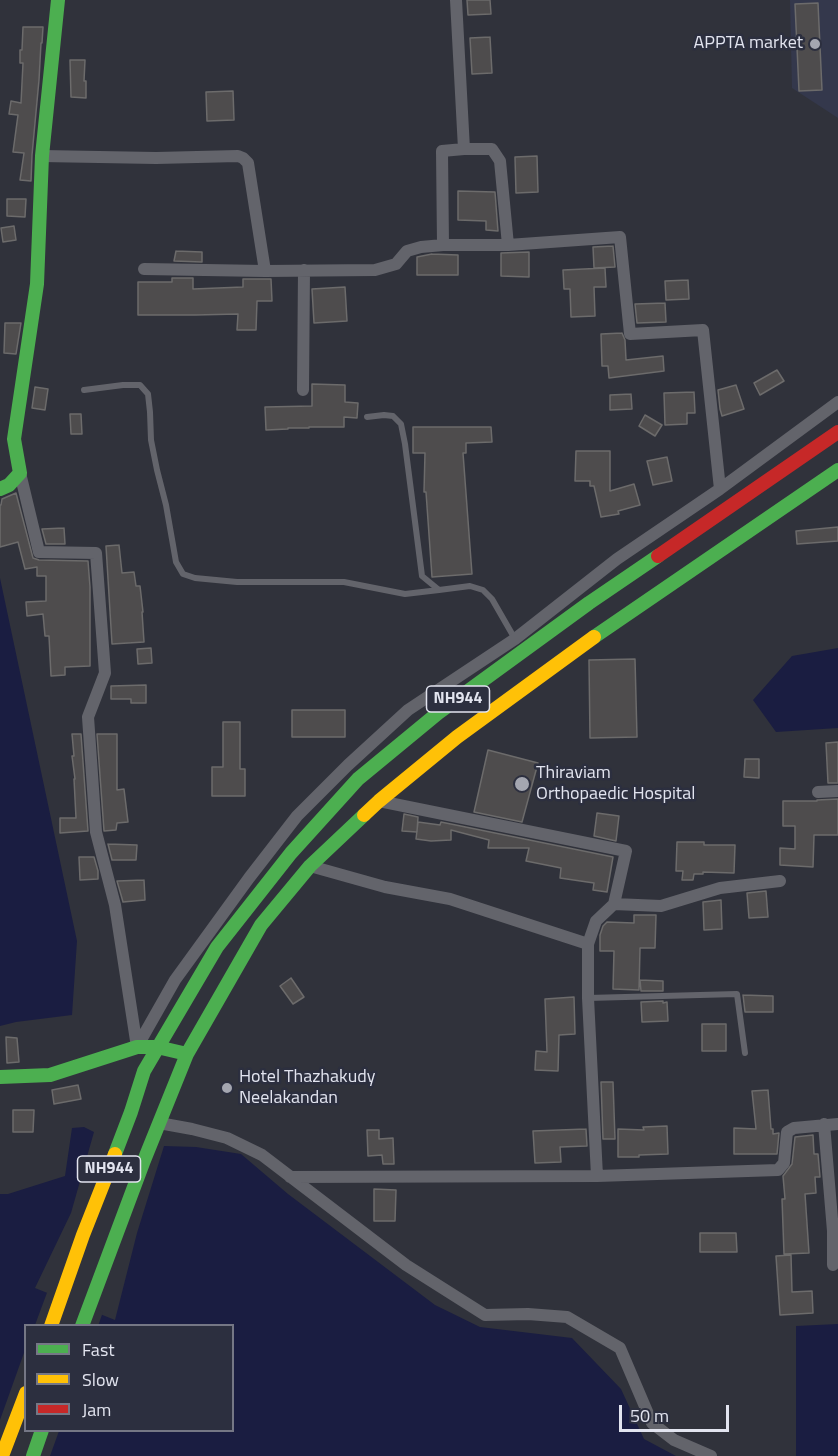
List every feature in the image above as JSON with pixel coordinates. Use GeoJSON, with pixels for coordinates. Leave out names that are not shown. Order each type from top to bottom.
{"type":"FeatureCollection","features":[{"type":"Feature","properties":{"kind":"main road"},"geometry":{"type":"LineString","coordinates":[[0,489],[20,473],[14,439],[37,284],[42,156],[58,0]]}},
{"type":"Feature","properties":{"kind":"main road","name":"NH944"},"geometry":{"type":"LineString","coordinates":[[52,1324],[83,1235],[131,1112],[144,1071],[217,947],[291,853],[358,779],[438,713],[579,610],[838,432]]}},
{"type":"Feature","properties":{"kind":"main road","name":"NH944"},"geometry":{"type":"LineString","coordinates":[[83,1324],[187,1054],[261,925],[310,866],[379,801],[457,737],[606,628],[838,470]]}},
{"type":"Feature","properties":{"kind":"main road"},"geometry":{"type":"LineString","coordinates":[[0,1077],[50,1075],[137,1047],[157,1047],[187,1054]]}},
{"type":"Feature","properties":{"kind":"main road"},"geometry":{"type":"LineString","coordinates":[[2,1456],[24,1398]]}},
{"type":"Feature","properties":{"kind":"main road"},"geometry":{"type":"LineString","coordinates":[[33,1456],[42,1432]]}},
{"type":"Feature","properties":{"kind":"street"},"geometry":{"type":"LineString","coordinates":[[456,0],[464,149]]}},
{"type":"Feature","properties":{"kind":"street"},"geometry":{"type":"LineString","coordinates":[[443,245],[442,151],[464,149],[492,149],[500,161],[508,245]]}},
{"type":"Feature","properties":{"kind":"street"},"geometry":{"type":"LineString","coordinates":[[42,156],[156,158],[238,156],[243,158],[248,163],[265,271]]}},
{"type":"Feature","properties":{"kind":"street"},"geometry":{"type":"LineString","coordinates":[[144,269],[375,270],[396,264],[407,251],[422,247],[508,245],[620,237],[630,334],[703,330],[720,489]]}},
{"type":"Feature","properties":{"kind":"street"},"geometry":{"type":"LineString","coordinates":[[303,390],[304,270]]}},
{"type":"Feature","properties":{"kind":"street"},"geometry":{"type":"LineString","coordinates":[[137,1047],[175,980],[249,878],[297,816],[348,765],[408,710],[515,639],[617,559],[720,489],[838,402]]}},
{"type":"Feature","properties":{"kind":"street"},"geometry":{"type":"LineString","coordinates":[[20,473],[39,552],[96,553],[105,673],[88,717],[96,832],[115,905],[137,1047]]}},
{"type":"Feature","properties":{"kind":"street"},"geometry":{"type":"LineString","coordinates":[[818,792],[838,791]]}},
{"type":"Feature","properties":{"kind":"street"},"geometry":{"type":"LineString","coordinates":[[379,801],[626,851],[614,904],[596,921],[588,944],[588,998],[597,1176]]}},
{"type":"Feature","properties":{"kind":"street"},"geometry":{"type":"LineString","coordinates":[[310,866],[385,887],[450,899],[588,944]]}},
{"type":"Feature","properties":{"kind":"street"},"geometry":{"type":"LineString","coordinates":[[614,904],[661,906],[727,886],[780,881]]}},
{"type":"Feature","properties":{"kind":"street"},"geometry":{"type":"LineString","coordinates":[[159,1123],[227,1138],[262,1155],[406,1265],[485,1315],[528,1314],[567,1317],[620,1348],[652,1423],[674,1440],[711,1456]]}},
{"type":"Feature","properties":{"kind":"street"},"geometry":{"type":"LineString","coordinates":[[824,1124],[836,1231],[833,1264]]}},
{"type":"Feature","properties":{"kind":"street"},"geometry":{"type":"LineString","coordinates":[[290,1177],[597,1176],[778,1170],[784,1163],[787,1132],[794,1128],[838,1124]]}},
{"type":"Feature","properties":{"kind":"lane"},"geometry":{"type":"LineString","coordinates":[[84,390],[140,385],[148,394],[151,440],[176,562],[183,574],[195,578],[237,582],[344,582],[405,594],[470,586],[483,590],[492,599],[515,639]]}},
{"type":"Feature","properties":{"kind":"lane"},"geometry":{"type":"LineString","coordinates":[[367,417],[393,416],[401,424],[422,576],[438,590]]}},
{"type":"Feature","properties":{"kind":"lane"},"geometry":{"type":"LineString","coordinates":[[588,998],[737,994],[745,1053]]}},
{"type":"Feature","properties":{"kind":"shaded area","name":"APPTA market"},"geometry":{"type":"Polygon","coordinates":[[[790,0],[838,0],[838,118],[792,88],[790,0]]]}},
{"type":"Feature","properties":{"kind":"shaded area"},"geometry":{"type":"Polygon","coordinates":[[[0,578],[77,941],[72,1015],[0,1026],[0,578]]]}},
{"type":"Feature","properties":{"kind":"shaded area"},"geometry":{"type":"Polygon","coordinates":[[[838,648],[838,728],[776,732],[753,700],[792,656],[838,648]]]}},
{"type":"Feature","properties":{"kind":"shaded area"},"geometry":{"type":"Polygon","coordinates":[[[84,1127],[94,1132],[71,1213],[35,1288],[115,1320],[137,1233],[164,1146],[196,1147],[241,1154],[288,1194],[435,1305],[480,1327],[572,1338],[621,1389],[644,1439],[676,1456],[0,1456],[0,1194],[8,1194],[65,1176],[72,1128],[84,1127]]]}},
{"type":"Feature","properties":{"kind":"shaded area"},"geometry":{"type":"Polygon","coordinates":[[[838,1324],[838,1456],[796,1456],[796,1326],[838,1324]]]}},
{"type":"Feature","properties":{"kind":"pier"},"geometry":{"type":"Polygon","coordinates":[[[48,1290],[103,1312],[99,1324],[35,1324],[48,1290]]]}},
{"type":"Feature","properties":{"kind":"pier"},"geometry":{"type":"Polygon","coordinates":[[[24,1353],[24,1432],[59,1432],[50,1456],[0,1456],[0,1420],[24,1353]]]}},
{"type":"Feature","properties":{"kind":"building"},"geometry":{"type":"Polygon","coordinates":[[[467,0],[490,0],[491,14],[468,15],[467,0]]]}},
{"type":"Feature","properties":{"kind":"building"},"geometry":{"type":"Polygon","coordinates":[[[818,3],[822,90],[799,91],[795,4],[818,3]]]}},
{"type":"Feature","properties":{"kind":"building"},"geometry":{"type":"Polygon","coordinates":[[[23,27],[43,27],[31,181],[20,180],[24,153],[13,152],[18,115],[9,114],[11,101],[21,103],[23,63],[20,63],[20,50],[22,50],[23,27]]]}},
{"type":"Feature","properties":{"kind":"building"},"geometry":{"type":"Polygon","coordinates":[[[490,37],[492,73],[472,74],[470,38],[490,37]]]}},
{"type":"Feature","properties":{"kind":"building"},"geometry":{"type":"Polygon","coordinates":[[[70,60],[85,60],[86,98],[71,97],[70,60]]]}},
{"type":"Feature","properties":{"kind":"building"},"geometry":{"type":"Polygon","coordinates":[[[233,91],[234,120],[207,121],[206,92],[233,91]]]}},
{"type":"Feature","properties":{"kind":"building"},"geometry":{"type":"Polygon","coordinates":[[[537,156],[538,192],[516,193],[515,157],[537,156]]]}},
{"type":"Feature","properties":{"kind":"building"},"geometry":{"type":"Polygon","coordinates":[[[458,191],[495,192],[498,231],[486,230],[486,221],[458,220],[458,191]]]}},
{"type":"Feature","properties":{"kind":"building"},"geometry":{"type":"Polygon","coordinates":[[[7,199],[26,199],[25,217],[7,216],[7,199]]]}},
{"type":"Feature","properties":{"kind":"building"},"geometry":{"type":"Polygon","coordinates":[[[14,226],[16,240],[3,242],[1,228],[14,226]]]}},
{"type":"Feature","properties":{"kind":"building"},"geometry":{"type":"Polygon","coordinates":[[[613,246],[615,267],[594,268],[593,247],[613,246]]]}},
{"type":"Feature","properties":{"kind":"building"},"geometry":{"type":"Polygon","coordinates":[[[176,251],[202,252],[202,262],[174,261],[176,251]]]}},
{"type":"Feature","properties":{"kind":"building"},"geometry":{"type":"Polygon","coordinates":[[[529,252],[529,277],[501,276],[501,253],[529,252]]]}},
{"type":"Feature","properties":{"kind":"building"},"geometry":{"type":"Polygon","coordinates":[[[432,254],[458,255],[458,275],[417,275],[417,257],[432,254]]]}},
{"type":"Feature","properties":{"kind":"building"},"geometry":{"type":"Polygon","coordinates":[[[605,268],[606,287],[594,287],[595,316],[571,317],[570,289],[564,289],[563,270],[605,268]]]}},
{"type":"Feature","properties":{"kind":"building"},"geometry":{"type":"Polygon","coordinates":[[[172,278],[193,278],[193,289],[243,287],[243,279],[271,279],[272,301],[257,301],[256,330],[237,330],[238,314],[138,315],[138,282],[172,282],[172,278]]]}},
{"type":"Feature","properties":{"kind":"building"},"geometry":{"type":"Polygon","coordinates":[[[688,280],[689,299],[666,300],[665,281],[688,280]]]}},
{"type":"Feature","properties":{"kind":"building"},"geometry":{"type":"Polygon","coordinates":[[[345,287],[347,321],[314,323],[312,289],[345,287]]]}},
{"type":"Feature","properties":{"kind":"building"},"geometry":{"type":"Polygon","coordinates":[[[665,303],[666,322],[637,323],[635,304],[665,303]]]}},
{"type":"Feature","properties":{"kind":"building"},"geometry":{"type":"Polygon","coordinates":[[[5,323],[21,323],[16,354],[4,353],[5,323]]]}},
{"type":"Feature","properties":{"kind":"building"},"geometry":{"type":"Polygon","coordinates":[[[622,333],[625,340],[626,360],[663,356],[664,371],[609,378],[608,366],[602,366],[601,334],[622,333]]]}},
{"type":"Feature","properties":{"kind":"building"},"geometry":{"type":"Polygon","coordinates":[[[777,370],[784,381],[760,395],[754,383],[777,370]]]}},
{"type":"Feature","properties":{"kind":"building"},"geometry":{"type":"Polygon","coordinates":[[[312,384],[345,385],[345,402],[358,403],[357,418],[344,417],[344,427],[266,430],[265,407],[312,406],[312,384]]]}},
{"type":"Feature","properties":{"kind":"building"},"geometry":{"type":"Polygon","coordinates":[[[736,385],[744,409],[722,416],[718,390],[736,385]]]}},
{"type":"Feature","properties":{"kind":"building"},"geometry":{"type":"Polygon","coordinates":[[[35,387],[48,389],[45,410],[32,408],[35,387]]]}},
{"type":"Feature","properties":{"kind":"building"},"geometry":{"type":"Polygon","coordinates":[[[694,392],[695,413],[687,413],[687,424],[665,425],[664,393],[694,392]]]}},
{"type":"Feature","properties":{"kind":"building"},"geometry":{"type":"Polygon","coordinates":[[[631,394],[632,409],[610,410],[610,395],[631,394]]]}},
{"type":"Feature","properties":{"kind":"building"},"geometry":{"type":"Polygon","coordinates":[[[70,414],[81,414],[82,434],[71,434],[70,414]]]}},
{"type":"Feature","properties":{"kind":"building"},"geometry":{"type":"Polygon","coordinates":[[[645,415],[662,425],[655,436],[639,426],[645,415]]]}},
{"type":"Feature","properties":{"kind":"building"},"geometry":{"type":"Polygon","coordinates":[[[413,427],[491,427],[492,442],[466,443],[466,453],[463,453],[472,574],[432,577],[426,492],[424,492],[425,453],[413,453],[413,427]]]}},
{"type":"Feature","properties":{"kind":"building"},"geometry":{"type":"Polygon","coordinates":[[[576,451],[610,451],[610,491],[634,484],[640,505],[618,511],[619,514],[601,517],[594,486],[590,486],[590,481],[575,481],[576,451]]]}},
{"type":"Feature","properties":{"kind":"building"},"geometry":{"type":"Polygon","coordinates":[[[667,457],[672,481],[653,485],[647,461],[667,457]]]}},
{"type":"Feature","properties":{"kind":"building"},"geometry":{"type":"Polygon","coordinates":[[[16,493],[33,558],[88,561],[90,666],[65,667],[65,675],[51,676],[49,636],[45,636],[43,614],[27,616],[26,602],[46,601],[46,576],[37,576],[37,567],[25,569],[18,542],[0,547],[0,505],[2,499],[16,493]]]}},
{"type":"Feature","properties":{"kind":"building"},"geometry":{"type":"Polygon","coordinates":[[[838,527],[838,541],[797,544],[796,531],[838,527]]]}},
{"type":"Feature","properties":{"kind":"building"},"geometry":{"type":"Polygon","coordinates":[[[64,528],[65,544],[46,544],[42,529],[64,528]]]}},
{"type":"Feature","properties":{"kind":"building"},"geometry":{"type":"Polygon","coordinates":[[[119,545],[122,573],[134,572],[136,586],[140,586],[144,642],[112,644],[106,546],[119,545]]]}},
{"type":"Feature","properties":{"kind":"building"},"geometry":{"type":"Polygon","coordinates":[[[151,648],[152,663],[138,664],[137,649],[151,648]]]}},
{"type":"Feature","properties":{"kind":"building"},"geometry":{"type":"Polygon","coordinates":[[[635,659],[637,737],[590,738],[589,660],[635,659]]]}},
{"type":"Feature","properties":{"kind":"building"},"geometry":{"type":"Polygon","coordinates":[[[146,685],[146,703],[131,703],[131,699],[111,699],[111,686],[146,685]]]}},
{"type":"Feature","properties":{"kind":"building"},"geometry":{"type":"Polygon","coordinates":[[[292,710],[345,710],[345,737],[292,737],[292,710]]]}},
{"type":"Feature","properties":{"kind":"building"},"geometry":{"type":"Polygon","coordinates":[[[223,722],[240,722],[240,769],[245,769],[245,796],[212,796],[212,767],[223,767],[223,722]]]}},
{"type":"Feature","properties":{"kind":"building"},"geometry":{"type":"Polygon","coordinates":[[[72,734],[81,734],[88,831],[60,833],[60,818],[76,818],[72,734]]]}},
{"type":"Feature","properties":{"kind":"building"},"geometry":{"type":"Polygon","coordinates":[[[97,734],[117,734],[117,790],[124,789],[128,822],[117,823],[116,830],[104,831],[97,734]]]}},
{"type":"Feature","properties":{"kind":"building"},"geometry":{"type":"Polygon","coordinates":[[[838,742],[838,783],[828,783],[826,743],[838,742]]]}},
{"type":"Feature","properties":{"kind":"building"},"geometry":{"type":"Polygon","coordinates":[[[488,750],[538,763],[522,822],[474,812],[488,750]]]}},
{"type":"Feature","properties":{"kind":"building"},"geometry":{"type":"Polygon","coordinates":[[[745,759],[759,759],[759,778],[744,777],[745,759]]]}},
{"type":"Feature","properties":{"kind":"building"},"geometry":{"type":"Polygon","coordinates":[[[838,799],[838,835],[814,835],[813,867],[780,865],[780,848],[795,849],[795,826],[783,826],[783,801],[838,799]]]}},
{"type":"Feature","properties":{"kind":"building"},"geometry":{"type":"Polygon","coordinates":[[[597,813],[619,816],[616,841],[594,836],[597,813]]]}},
{"type":"Feature","properties":{"kind":"building"},"geometry":{"type":"Polygon","coordinates":[[[404,814],[418,817],[417,832],[402,831],[404,814]]]}},
{"type":"Feature","properties":{"kind":"building"},"geometry":{"type":"Polygon","coordinates":[[[418,822],[440,825],[441,822],[613,857],[607,892],[593,890],[594,883],[560,878],[561,868],[526,861],[529,848],[488,848],[489,840],[451,830],[451,840],[416,839],[418,822]]]}},
{"type":"Feature","properties":{"kind":"building"},"geometry":{"type":"Polygon","coordinates":[[[677,842],[735,845],[734,873],[703,872],[703,874],[694,874],[693,880],[682,880],[683,871],[676,871],[677,842]]]}},
{"type":"Feature","properties":{"kind":"building"},"geometry":{"type":"Polygon","coordinates":[[[108,844],[137,845],[136,860],[112,860],[108,844]]]}},
{"type":"Feature","properties":{"kind":"building"},"geometry":{"type":"Polygon","coordinates":[[[79,857],[94,857],[98,879],[80,880],[79,857]]]}},
{"type":"Feature","properties":{"kind":"building"},"geometry":{"type":"Polygon","coordinates":[[[144,880],[145,900],[123,902],[117,881],[144,880]]]}},
{"type":"Feature","properties":{"kind":"building"},"geometry":{"type":"Polygon","coordinates":[[[766,891],[768,917],[749,918],[747,893],[766,891]]]}},
{"type":"Feature","properties":{"kind":"building"},"geometry":{"type":"Polygon","coordinates":[[[721,900],[722,929],[704,930],[703,902],[721,900]]]}},
{"type":"Feature","properties":{"kind":"building"},"geometry":{"type":"Polygon","coordinates":[[[634,915],[656,915],[655,948],[640,948],[639,990],[613,989],[614,951],[600,951],[600,935],[607,922],[634,923],[634,915]]]}},
{"type":"Feature","properties":{"kind":"building"},"geometry":{"type":"Polygon","coordinates":[[[291,978],[304,997],[293,1004],[280,986],[291,978]]]}},
{"type":"Feature","properties":{"kind":"building"},"geometry":{"type":"Polygon","coordinates":[[[640,980],[663,981],[663,991],[641,991],[640,980]]]}},
{"type":"Feature","properties":{"kind":"building"},"geometry":{"type":"Polygon","coordinates":[[[743,995],[773,996],[773,1012],[745,1012],[743,995]]]}},
{"type":"Feature","properties":{"kind":"building"},"geometry":{"type":"Polygon","coordinates":[[[574,997],[575,1034],[559,1035],[558,1071],[535,1070],[536,1051],[547,1052],[545,999],[574,997]]]}},
{"type":"Feature","properties":{"kind":"building"},"geometry":{"type":"Polygon","coordinates":[[[663,1001],[663,1003],[667,1002],[668,1021],[642,1022],[641,1002],[663,1001]]]}},
{"type":"Feature","properties":{"kind":"building"},"geometry":{"type":"Polygon","coordinates":[[[702,1024],[726,1024],[726,1051],[702,1051],[702,1024]]]}},
{"type":"Feature","properties":{"kind":"building"},"geometry":{"type":"Polygon","coordinates":[[[6,1037],[17,1038],[19,1062],[7,1063],[6,1037]]]}},
{"type":"Feature","properties":{"kind":"building"},"geometry":{"type":"Polygon","coordinates":[[[601,1082],[613,1082],[615,1139],[603,1139],[601,1082]]]}},
{"type":"Feature","properties":{"kind":"building"},"geometry":{"type":"Polygon","coordinates":[[[78,1085],[81,1099],[54,1104],[52,1090],[78,1085]]]}},
{"type":"Feature","properties":{"kind":"building"},"geometry":{"type":"Polygon","coordinates":[[[768,1090],[771,1129],[773,1129],[773,1134],[779,1133],[777,1154],[734,1154],[734,1128],[756,1129],[752,1091],[768,1090]]]}},
{"type":"Feature","properties":{"kind":"building"},"geometry":{"type":"Polygon","coordinates":[[[13,1110],[34,1110],[33,1132],[13,1132],[13,1110]]]}},
{"type":"Feature","properties":{"kind":"building"},"geometry":{"type":"Polygon","coordinates":[[[667,1126],[668,1154],[618,1157],[618,1129],[644,1130],[643,1127],[667,1126]]]}},
{"type":"Feature","properties":{"kind":"building"},"geometry":{"type":"Polygon","coordinates":[[[586,1129],[587,1146],[560,1147],[561,1162],[535,1163],[533,1131],[586,1129]]]}},
{"type":"Feature","properties":{"kind":"building"},"geometry":{"type":"Polygon","coordinates":[[[367,1130],[379,1130],[379,1139],[393,1138],[394,1164],[383,1164],[382,1155],[368,1156],[367,1130]]]}},
{"type":"Feature","properties":{"kind":"building"},"geometry":{"type":"Polygon","coordinates":[[[813,1135],[814,1154],[818,1154],[820,1177],[815,1177],[816,1193],[805,1194],[809,1253],[784,1254],[783,1176],[792,1164],[795,1137],[813,1135]]]}},
{"type":"Feature","properties":{"kind":"building"},"geometry":{"type":"Polygon","coordinates":[[[374,1189],[396,1190],[395,1221],[374,1221],[374,1189]]]}},
{"type":"Feature","properties":{"kind":"building"},"geometry":{"type":"Polygon","coordinates":[[[700,1233],[736,1233],[737,1252],[700,1252],[700,1233]]]}},
{"type":"Feature","properties":{"kind":"building"},"geometry":{"type":"Polygon","coordinates":[[[791,1255],[792,1292],[812,1291],[813,1313],[780,1315],[776,1256],[791,1255]]]}},
{"type":"Feature","properties":{"kind":"traffic: fast"},"geometry":{"type":"LineString","coordinates":[[0,489],[9,485],[20,473],[14,439],[37,284],[42,156],[58,0]]}},
{"type":"Feature","properties":{"kind":"traffic: fast"},"geometry":{"type":"LineString","coordinates":[[594,637],[838,470]]}},
{"type":"Feature","properties":{"kind":"traffic: fast"},"geometry":{"type":"LineString","coordinates":[[115,1154],[144,1071],[217,947],[291,853],[358,779],[438,713],[589,603],[658,556]]}},
{"type":"Feature","properties":{"kind":"traffic: fast"},"geometry":{"type":"LineString","coordinates":[[83,1324],[187,1054],[261,925],[310,866],[364,815]]}},
{"type":"Feature","properties":{"kind":"traffic: fast"},"geometry":{"type":"LineString","coordinates":[[0,1077],[50,1075],[137,1047],[157,1047],[187,1054]]}},
{"type":"Feature","properties":{"kind":"traffic: fast"},"geometry":{"type":"LineString","coordinates":[[33,1456],[41,1432]]}},
{"type":"Feature","properties":{"kind":"traffic: slow"},"geometry":{"type":"LineString","coordinates":[[364,815],[457,737],[594,637]]}},
{"type":"Feature","properties":{"kind":"traffic: slow"},"geometry":{"type":"LineString","coordinates":[[52,1324],[115,1154]]}},
{"type":"Feature","properties":{"kind":"traffic: slow"},"geometry":{"type":"LineString","coordinates":[[2,1456],[24,1398]]}},
{"type":"Feature","properties":{"kind":"traffic: jam"},"geometry":{"type":"LineString","coordinates":[[658,556],[838,432]]}},
{"type":"Feature","properties":{"kind":"place","name":"APPTA market"},"geometry":{"type":"Point","coordinates":[815,44]}},
{"type":"Feature","properties":{"kind":"place","name":"Thiraviam Orthopaedic Hospital"},"geometry":{"type":"Point","coordinates":[522,784]}},
{"type":"Feature","properties":{"kind":"place","name":"Hotel Thazhakudy Neelakandan"},"geometry":{"type":"Point","coordinates":[227,1088]}}]}
